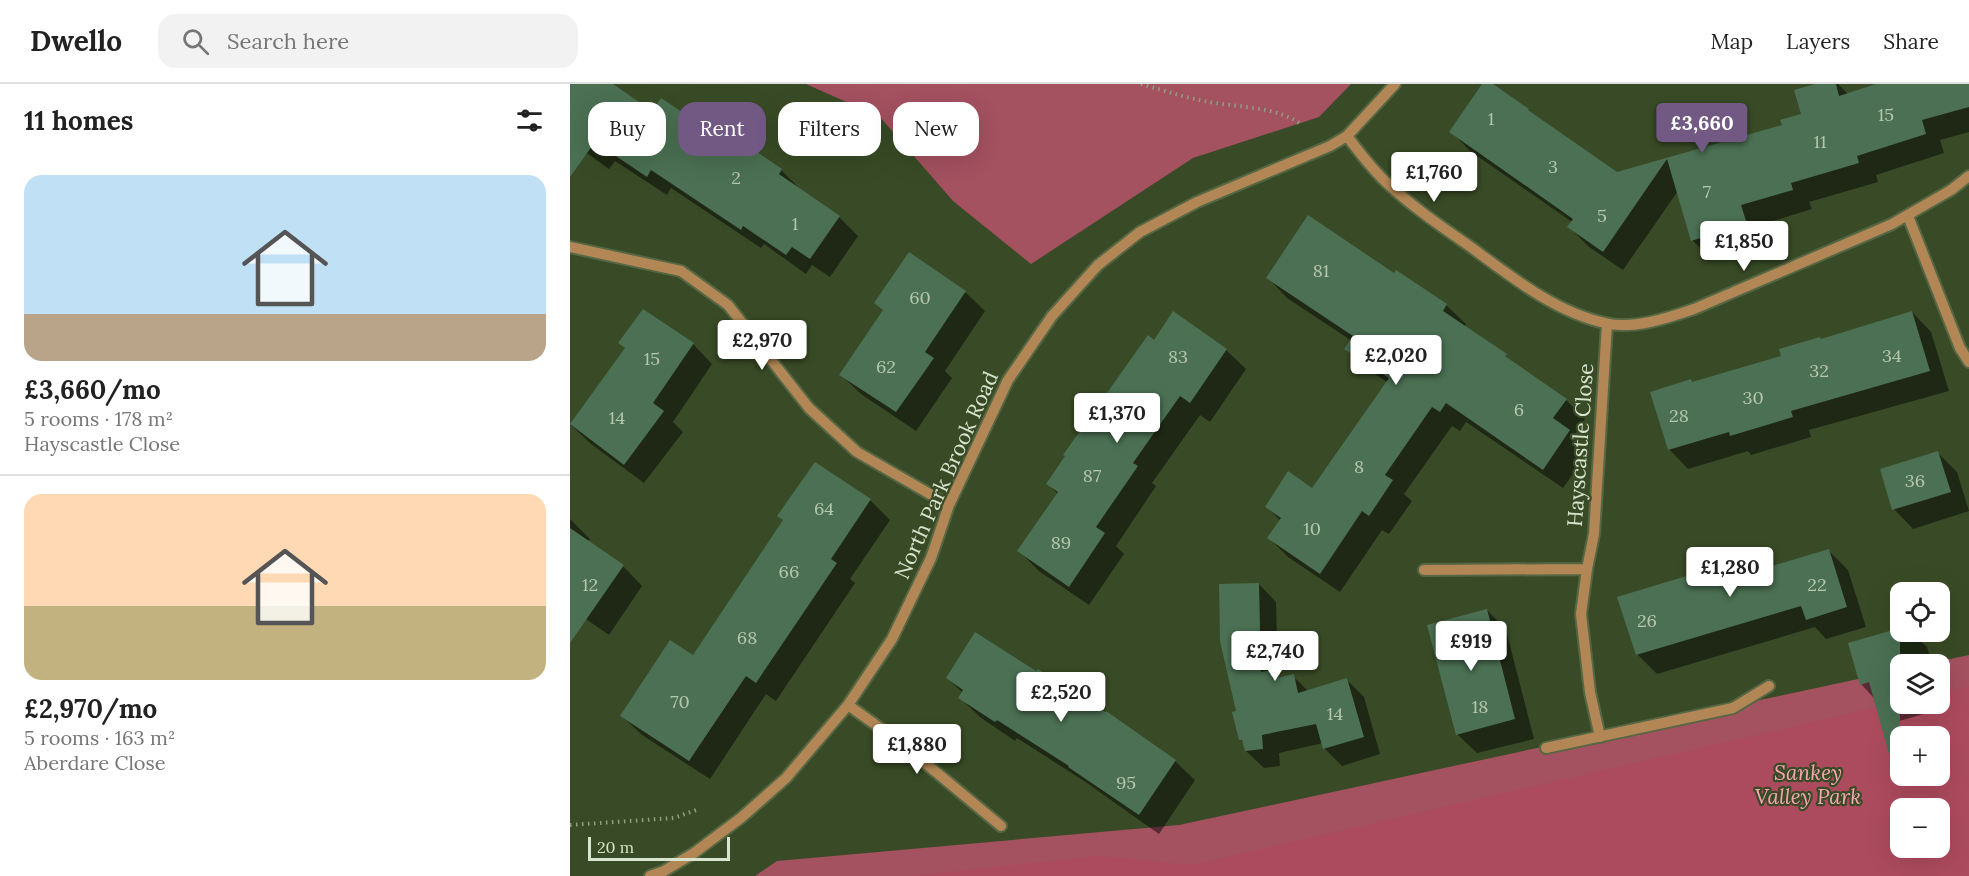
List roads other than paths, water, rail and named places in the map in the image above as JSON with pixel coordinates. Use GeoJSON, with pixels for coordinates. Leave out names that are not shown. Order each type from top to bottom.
{"type":"FeatureCollection","features":[{"type":"Feature","properties":{"kind":"street","name":"North Park Brook Road"},"geometry":{"type":"LineString","coordinates":[[650,876],[664,871],[694,853],[742,817],[786,778],[848,705],[892,639],[931,558],[949,505],[1008,380],[1052,316],[1098,265],[1140,232],[1197,202],[1330,146],[1347,136],[1395,84]]}},
{"type":"Feature","properties":{"kind":"street"},"geometry":{"type":"LineString","coordinates":[[1347,136],[1383,180],[1426,216],[1513,278],[1560,306],[1607,324],[1639,324],[1694,309],[1908,216],[1951,190],[1969,176]]}},
{"type":"Feature","properties":{"kind":"street"},"geometry":{"type":"LineString","coordinates":[[1908,216],[1960,348],[1969,362]]}},
{"type":"Feature","properties":{"kind":"street"},"geometry":{"type":"LineString","coordinates":[[570,247],[681,271],[728,305],[809,408],[857,452],[949,505]]}},
{"type":"Feature","properties":{"kind":"street","name":"Hayscastle Close"},"geometry":{"type":"LineString","coordinates":[[1600,737],[1590,692],[1581,614],[1594,534],[1607,324]]}},
{"type":"Feature","properties":{"kind":"street"},"geometry":{"type":"LineString","coordinates":[[1424,570],[1587,569]]}},
{"type":"Feature","properties":{"kind":"street"},"geometry":{"type":"LineString","coordinates":[[1546,748],[1733,708],[1769,686]]}},
{"type":"Feature","properties":{"kind":"street"},"geometry":{"type":"LineString","coordinates":[[848,705],[901,743],[1001,826]]}},
{"type":"Feature","properties":{"kind":"park label","name":"Sankey Valley Park"},"geometry":{"type":"Point","coordinates":[1808,784]}}]}
